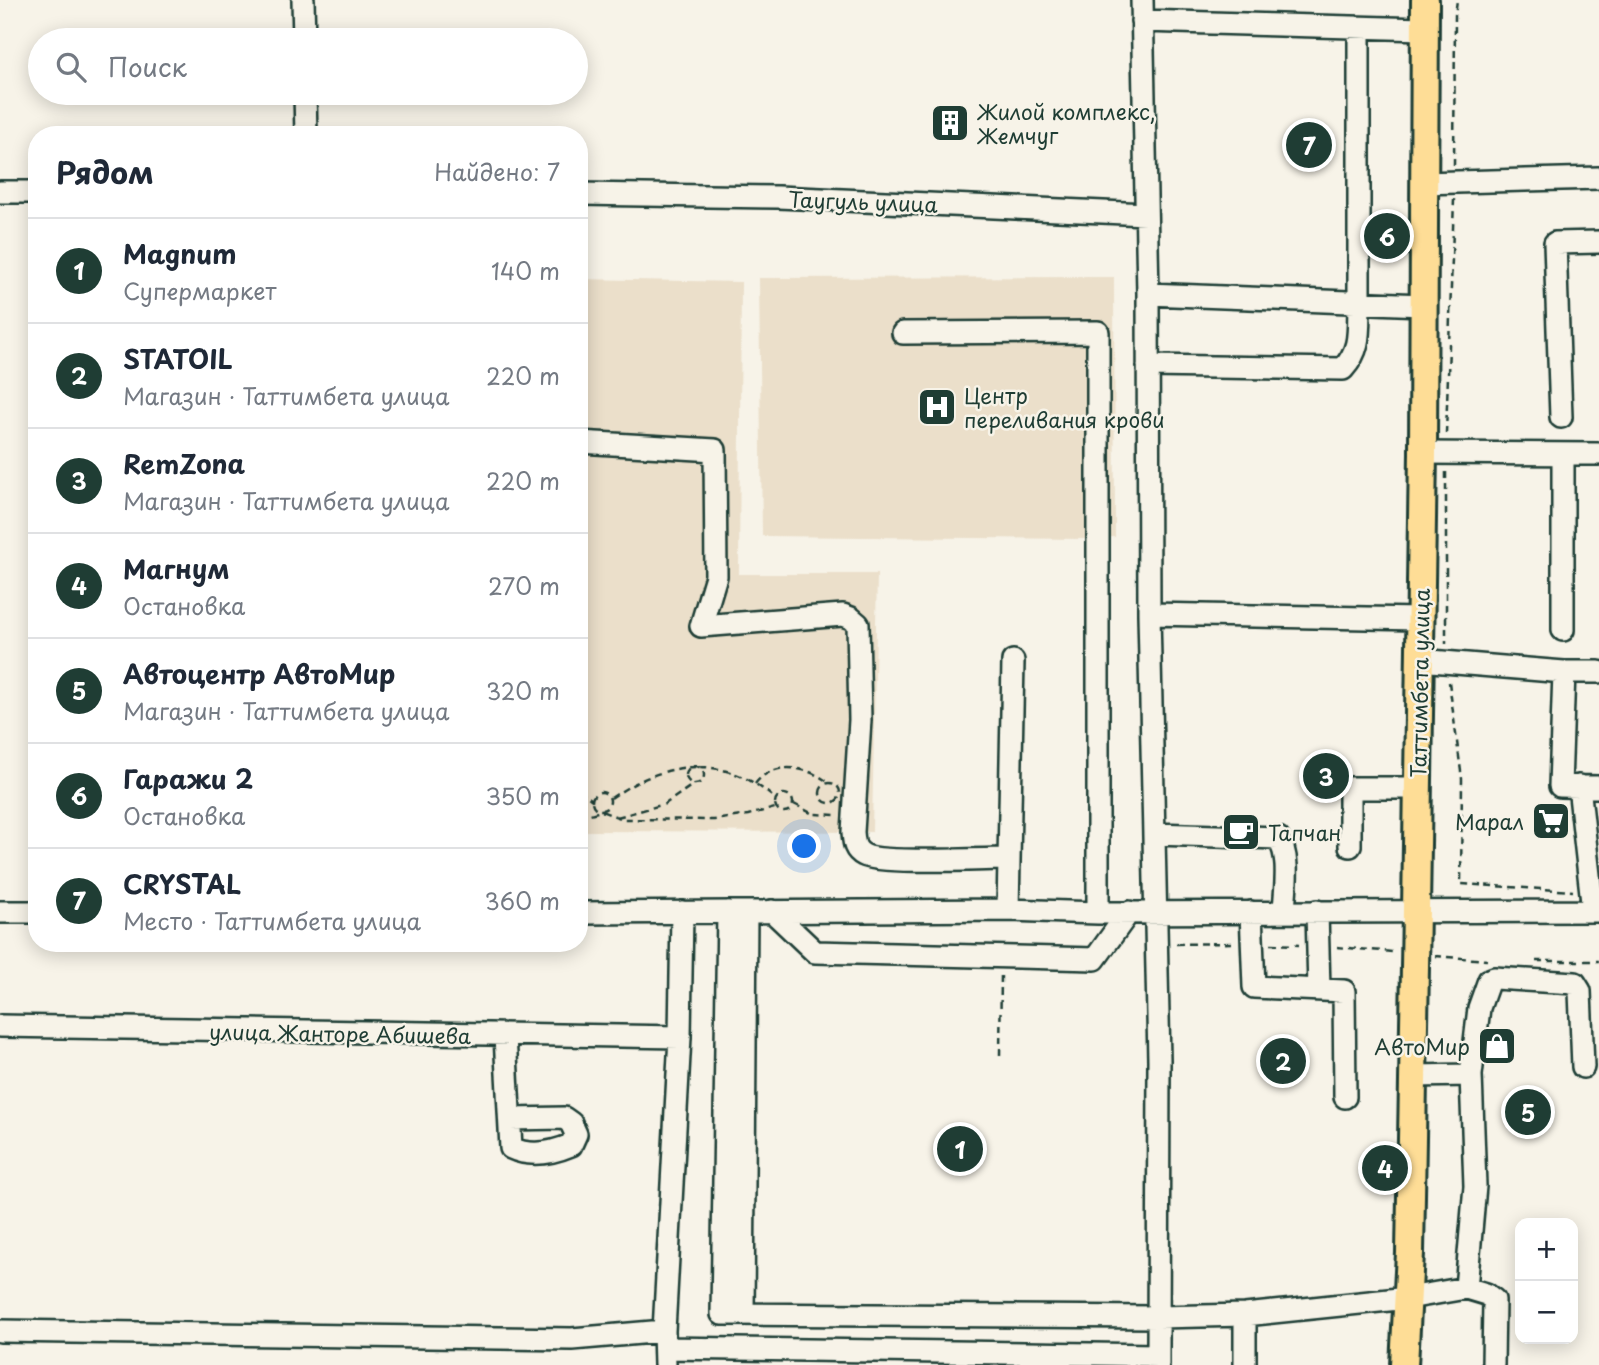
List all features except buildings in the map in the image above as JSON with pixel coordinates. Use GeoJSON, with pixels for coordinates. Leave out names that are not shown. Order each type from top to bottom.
{"type":"FeatureCollection","features":[{"type":"Feature","properties":{"kind":"main road","name":"Таттимбета улица"},"geometry":{"type":"LineString","coordinates":[[1404,1365],[1413,1076],[1419,619],[1434,453],[1423,306],[1425,0]]}},
{"type":"Feature","properties":{"kind":"street"},"geometry":{"type":"LineString","coordinates":[[303,0],[304,28]]}},
{"type":"Feature","properties":{"kind":"street"},"geometry":{"type":"LineString","coordinates":[[0,1331],[572,1339],[665,1348],[1158,1360],[1159,1060],[1149,614],[1148,294],[1142,10],[1359,28],[1424,29]]}},
{"type":"Feature","properties":{"kind":"street"},"geometry":{"type":"LineString","coordinates":[[1148,366],[1343,369],[1354,357],[1359,303],[1359,28]]}},
{"type":"Feature","properties":{"kind":"street"},"geometry":{"type":"LineString","coordinates":[[305,105],[306,126]]}},
{"type":"Feature","properties":{"kind":"street"},"geometry":{"type":"LineString","coordinates":[[1423,183],[1599,178]]}},
{"type":"Feature","properties":{"kind":"street"},"geometry":{"type":"LineString","coordinates":[[0,192],[28,192]]}},
{"type":"Feature","properties":{"kind":"street","name":"Таугуль улица"},"geometry":{"type":"LineString","coordinates":[[588,194],[778,197],[1146,214]]}},
{"type":"Feature","properties":{"kind":"street"},"geometry":{"type":"LineString","coordinates":[[1561,417],[1555,243],[1599,242]]}},
{"type":"Feature","properties":{"kind":"street"},"geometry":{"type":"LineString","coordinates":[[1148,294],[1423,306]]}},
{"type":"Feature","properties":{"kind":"street"},"geometry":{"type":"LineString","coordinates":[[904,333],[1098,331],[1098,913]]}},
{"type":"Feature","properties":{"kind":"street"},"geometry":{"type":"LineString","coordinates":[[588,443],[715,450],[716,576],[701,625],[843,615],[858,624],[860,720],[853,832],[855,847],[861,854],[891,858],[1009,859]]}},
{"type":"Feature","properties":{"kind":"street"},"geometry":{"type":"LineString","coordinates":[[1434,453],[1599,454]]}},
{"type":"Feature","properties":{"kind":"street"},"geometry":{"type":"LineString","coordinates":[[1563,454],[1563,630]]}},
{"type":"Feature","properties":{"kind":"street"},"geometry":{"type":"LineString","coordinates":[[1149,614],[1419,619]]}},
{"type":"Feature","properties":{"kind":"street"},"geometry":{"type":"LineString","coordinates":[[1419,660],[1563,672],[1599,672]]}},
{"type":"Feature","properties":{"kind":"street"},"geometry":{"type":"LineString","coordinates":[[1008,910],[1013,661]]}},
{"type":"Feature","properties":{"kind":"street"},"geometry":{"type":"LineString","coordinates":[[588,913],[1416,911],[1594,904],[1589,786],[1560,786],[1563,672]]}},
{"type":"Feature","properties":{"kind":"street"},"geometry":{"type":"LineString","coordinates":[[1350,846],[1350,788],[1418,788]]}},
{"type":"Feature","properties":{"kind":"street"},"geometry":{"type":"LineString","coordinates":[[1155,834],[1278,838],[1284,854],[1284,912]]}},
{"type":"Feature","properties":{"kind":"street"},"geometry":{"type":"LineString","coordinates":[[772,911],[815,952],[1095,959],[1129,912]]}},
{"type":"Feature","properties":{"kind":"street"},"geometry":{"type":"LineString","coordinates":[[1317,911],[1319,990]]}},
{"type":"Feature","properties":{"kind":"street"},"geometry":{"type":"LineString","coordinates":[[0,912],[28,912]]}},
{"type":"Feature","properties":{"kind":"street"},"geometry":{"type":"LineString","coordinates":[[665,1348],[680,1037],[682,912]]}},
{"type":"Feature","properties":{"kind":"street"},"geometry":{"type":"LineString","coordinates":[[737,912],[743,1314],[1158,1317],[1245,1315],[1408,1298],[1466,1288],[1486,1294],[1494,1300],[1493,1365]]}},
{"type":"Feature","properties":{"kind":"street"},"geometry":{"type":"LineString","coordinates":[[1251,912],[1254,987],[1345,991],[1345,1097]]}},
{"type":"Feature","properties":{"kind":"street"},"geometry":{"type":"LineString","coordinates":[[1466,1288],[1475,1186],[1471,1075],[1479,1007],[1487,983],[1494,978],[1574,983],[1580,991],[1583,1067]]}},
{"type":"Feature","properties":{"kind":"street","name":"улица Жанторе Абишева"},"geometry":{"type":"LineString","coordinates":[[0,1026],[680,1037]]}},
{"type":"Feature","properties":{"kind":"street"},"geometry":{"type":"LineString","coordinates":[[505,1036],[510,1119]]}},
{"type":"Feature","properties":{"kind":"street"},"geometry":{"type":"LineString","coordinates":[[1413,1076],[1471,1075]]}},
{"type":"Feature","properties":{"kind":"street"},"geometry":{"type":"LineString","coordinates":[[1245,1315],[1245,1365]]}},
{"type":"Feature","properties":{"kind":"path"},"geometry":{"type":"LineString","coordinates":[[1457,0],[1454,183],[1434,453],[1446,662],[1462,779],[1461,884],[1594,904]]}},
{"type":"Feature","properties":{"kind":"path"},"geometry":{"type":"LineString","coordinates":[[694,765],[686,773],[687,779],[694,784]]}},
{"type":"Feature","properties":{"kind":"path"},"geometry":{"type":"LineString","coordinates":[[617,817],[666,803],[694,784],[700,783],[705,775],[703,769],[694,765]]}},
{"type":"Feature","properties":{"kind":"path"},"geometry":{"type":"LineString","coordinates":[[588,814],[609,807],[611,798],[653,774],[694,765],[720,769],[755,784],[775,799]]}},
{"type":"Feature","properties":{"kind":"path"},"geometry":{"type":"LineString","coordinates":[[755,784],[769,771],[785,768],[818,774],[835,785],[839,793],[837,799],[832,802],[826,801],[820,794],[823,785],[829,783]]}},
{"type":"Feature","properties":{"kind":"path"},"geometry":{"type":"LineString","coordinates":[[611,798],[607,793],[595,794],[593,806],[617,817],[673,821],[714,820],[775,808]]}},
{"type":"Feature","properties":{"kind":"path"},"geometry":{"type":"LineString","coordinates":[[775,808],[775,799],[780,794],[786,794],[794,804],[813,814],[841,815]]}},
{"type":"Feature","properties":{"kind":"path"},"geometry":{"type":"LineString","coordinates":[[588,797],[592,800]]}},
{"type":"Feature","properties":{"kind":"path"},"geometry":{"type":"LineString","coordinates":[[775,808],[786,813],[794,804]]}},
{"type":"Feature","properties":{"kind":"path"},"geometry":{"type":"LineString","coordinates":[[1156,945],[1252,943],[1415,954],[1457,960],[1496,960]]}},
{"type":"Feature","properties":{"kind":"path"},"geometry":{"type":"LineString","coordinates":[[1534,961],[1599,961]]}},
{"type":"Feature","properties":{"kind":"path"},"geometry":{"type":"LineString","coordinates":[[1000,983],[1000,1055]]}},
{"type":"Feature","properties":{"kind":"shaded area","name":"Центр переливания крови"},"geometry":{"type":"Polygon","coordinates":[[[1114,277],[1115,537],[762,536],[759,278],[1114,277]]]}},
{"type":"Feature","properties":{"kind":"shaded area"},"geometry":{"type":"Polygon","coordinates":[[[588,279],[741,282],[739,574],[877,574],[872,832],[588,831],[588,279]]]}},
{"type":"Feature","properties":{"kind":"place","name":"Жилой комплекс, Жемчуг"},"geometry":{"type":"Point","coordinates":[950,123]}},
{"type":"Feature","properties":{"kind":"place","name":"CRYSTAL"},"geometry":{"type":"Point","coordinates":[1309,145]}},
{"type":"Feature","properties":{"kind":"place","name":"Гаражи 2"},"geometry":{"type":"Point","coordinates":[1387,236]}},
{"type":"Feature","properties":{"kind":"place","name":"Центр переливания крови"},"geometry":{"type":"Point","coordinates":[937,407]}},
{"type":"Feature","properties":{"kind":"place","name":"RemZona"},"geometry":{"type":"Point","coordinates":[1326,776]}},
{"type":"Feature","properties":{"kind":"place","name":"Марал"},"geometry":{"type":"Point","coordinates":[1551,821]}},
{"type":"Feature","properties":{"kind":"place","name":"Тапчан"},"geometry":{"type":"Point","coordinates":[1241,832]}},
{"type":"Feature","properties":{"kind":"place","name":"АвтоМир"},"geometry":{"type":"Point","coordinates":[1497,1046]}},
{"type":"Feature","properties":{"kind":"place","name":"STATOIL"},"geometry":{"type":"Point","coordinates":[1283,1061]}},
{"type":"Feature","properties":{"kind":"place","name":"Автоцентр АвтоМир"},"geometry":{"type":"Point","coordinates":[1528,1112]}},
{"type":"Feature","properties":{"kind":"place","name":"Magnum"},"geometry":{"type":"Point","coordinates":[960,1149]}},
{"type":"Feature","properties":{"kind":"place","name":"Магнум"},"geometry":{"type":"Point","coordinates":[1385,1168]}}]}
